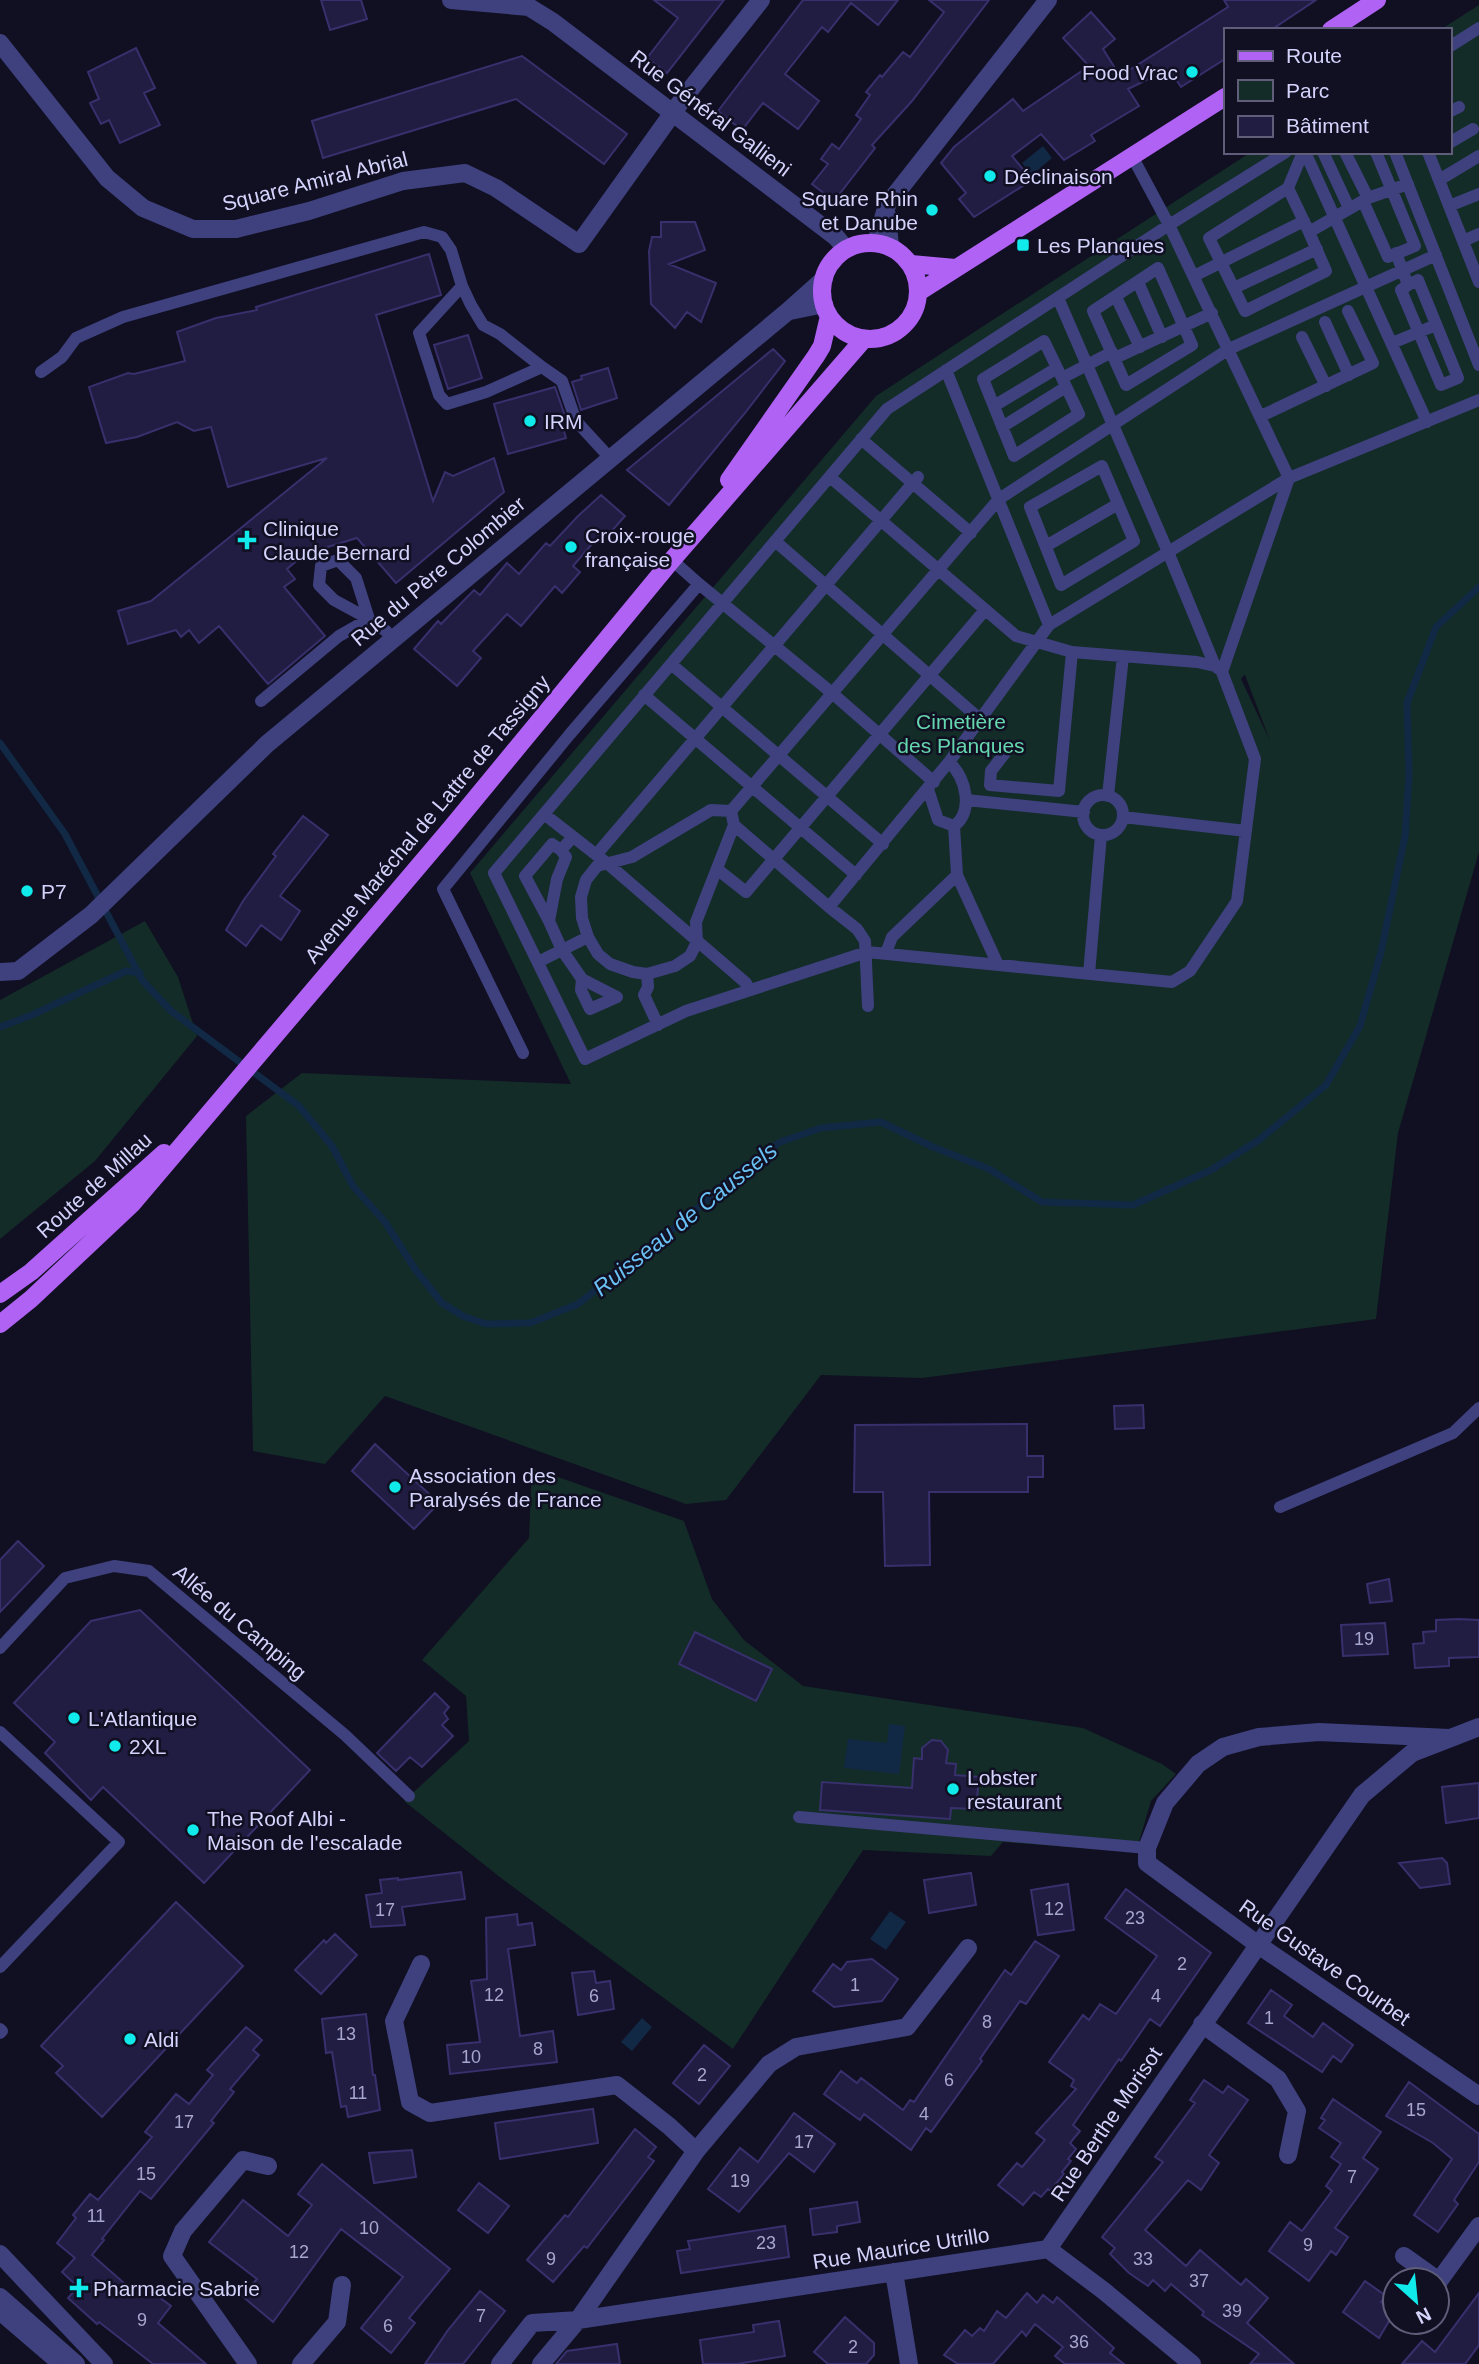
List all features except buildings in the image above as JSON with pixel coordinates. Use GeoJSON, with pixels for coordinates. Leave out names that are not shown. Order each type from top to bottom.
{"type":"FeatureCollection","features":[{"type":"Feature","properties":{"kind":"main road"},"geometry":{"type":"LineString","coordinates":[[1334,28],[1377,0]]}},
{"type":"Feature","properties":{"kind":"main road"},"geometry":{"type":"LineString","coordinates":[[919,292],[1224,98]]}},
{"type":"Feature","properties":{"kind":"main road"},"geometry":{"type":"LineString","coordinates":[[860,243],[883,244],[902,254],[911,264],[917,277],[919,292],[916,308],[908,322],[895,332],[863,339],[844,331],[826,310],[822,291],[824,279],[828,267],[846,249],[860,243]]}},
{"type":"Feature","properties":{"kind":"main road"},"geometry":{"type":"LineString","coordinates":[[911,264],[956,268]]}},
{"type":"Feature","properties":{"kind":"main road","name":"Avenue Maréchal de Lattre de Tassigny"},"geometry":{"type":"LineString","coordinates":[[672,560],[816,356],[822,346],[826,310]]}},
{"type":"Feature","properties":{"kind":"main road","name":"Avenue Maréchal de Lattre de Tassigny"},"geometry":{"type":"LineString","coordinates":[[216,1106],[452,828],[672,560],[863,339]]}},
{"type":"Feature","properties":{"kind":"main road"},"geometry":{"type":"LineString","coordinates":[[0,1324],[31,1299],[132,1204],[216,1106]]}},
{"type":"Feature","properties":{"kind":"main road","name":"Route de Millau"},"geometry":{"type":"LineString","coordinates":[[0,1294],[31,1272],[216,1106]]}},
{"type":"Feature","properties":{"kind":"street","name":"Rue Général Gallieni"},"geometry":{"type":"LineString","coordinates":[[451,0],[529,7],[674,113],[836,237],[846,249]]}},
{"type":"Feature","properties":{"kind":"street"},"geometry":{"type":"LineString","coordinates":[[674,113],[761,0]]}},
{"type":"Feature","properties":{"kind":"street"},"geometry":{"type":"LineString","coordinates":[[883,244],[887,205],[1048,0]]}},
{"type":"Feature","properties":{"kind":"street","name":"Square Amiral Abrial"},"geometry":{"type":"LineString","coordinates":[[0,43],[107,178],[143,208],[193,229],[236,229],[309,211],[403,181],[465,173],[496,188],[579,244],[674,113]]}},
{"type":"Feature","properties":{"kind":"street","name":"Rue du Père Colombier"},"geometry":{"type":"LineString","coordinates":[[0,972],[18,971],[91,915],[267,744],[824,279]]}},
{"type":"Feature","properties":{"kind":"street","name":"Rue du Père Colombier"},"geometry":{"type":"LineString","coordinates":[[787,312],[807,306],[826,310]]}},
{"type":"Feature","properties":{"kind":"street","name":"Rue Berthe Morisot"},"geometry":{"type":"LineString","coordinates":[[1048,2249],[1362,1795],[1412,1753],[1479,1727]]}},
{"type":"Feature","properties":{"kind":"street"},"geometry":{"type":"LineString","coordinates":[[1147,1855],[1165,1803],[1198,1764],[1223,1747],[1259,1737],[1319,1732],[1449,1738]]}},
{"type":"Feature","properties":{"kind":"street","name":"Rue Gustave Courbet"},"geometry":{"type":"LineString","coordinates":[[1147,1855],[1257,1944],[1479,2096]]}},
{"type":"Feature","properties":{"kind":"street"},"geometry":{"type":"LineString","coordinates":[[541,2364],[578,2320],[696,2151],[769,2064],[796,2047],[907,2027],[968,1948]]}},
{"type":"Feature","properties":{"kind":"street"},"geometry":{"type":"LineString","coordinates":[[421,1964],[394,2021],[410,2102],[430,2113],[617,2085],[696,2151]]}},
{"type":"Feature","properties":{"kind":"street"},"geometry":{"type":"LineString","coordinates":[[1202,2024],[1278,2079],[1297,2111],[1288,2155]]}},
{"type":"Feature","properties":{"kind":"street"},"geometry":{"type":"LineString","coordinates":[[248,2364],[172,2256],[183,2231],[243,2160],[268,2166]]}},
{"type":"Feature","properties":{"kind":"street"},"geometry":{"type":"LineString","coordinates":[[1404,2256],[1439,2281],[1479,2226]]}},
{"type":"Feature","properties":{"kind":"street"},"geometry":{"type":"LineString","coordinates":[[1048,2249],[1104,2291],[1192,2364]]}},
{"type":"Feature","properties":{"kind":"street","name":"Rue Maurice Utrillo"},"geometry":{"type":"LineString","coordinates":[[500,2364],[532,2323],[578,2320],[1048,2249]]}},
{"type":"Feature","properties":{"kind":"street"},"geometry":{"type":"LineString","coordinates":[[0,2254],[104,2364]]}},
{"type":"Feature","properties":{"kind":"street"},"geometry":{"type":"LineString","coordinates":[[894,2272],[909,2364]]}},
{"type":"Feature","properties":{"kind":"street"},"geometry":{"type":"LineString","coordinates":[[301,2364],[337,2322],[342,2285]]}},
{"type":"Feature","properties":{"kind":"street"},"geometry":{"type":"LineString","coordinates":[[0,2297],[76,2364]]}},
{"type":"Feature","properties":{"kind":"lane"},"geometry":{"type":"LineString","coordinates":[[1451,46],[1479,28]]}},
{"type":"Feature","properties":{"kind":"lane"},"geometry":{"type":"LineString","coordinates":[[1451,143],[1473,129]]}},
{"type":"Feature","properties":{"kind":"lane"},"geometry":{"type":"LineString","coordinates":[[1058,298],[1219,669],[1255,759],[1237,901],[1190,971],[1172,982],[867,952],[686,1011],[585,1059],[494,873],[887,409],[1169,225],[1283,154]]}},
{"type":"Feature","properties":{"kind":"lane"},"geometry":{"type":"LineString","coordinates":[[1288,188],[1326,271],[1245,311],[1209,238],[1288,188],[1303,154]]}},
{"type":"Feature","properties":{"kind":"lane"},"geometry":{"type":"LineString","coordinates":[[1305,154],[1427,422]]}},
{"type":"Feature","properties":{"kind":"lane"},"geometry":{"type":"LineString","coordinates":[[1324,154],[1349,208]]}},
{"type":"Feature","properties":{"kind":"lane"},"geometry":{"type":"LineString","coordinates":[[1346,154],[1388,257],[1415,246],[1377,154]]}},
{"type":"Feature","properties":{"kind":"lane"},"geometry":{"type":"LineString","coordinates":[[1396,154],[1479,365]]}},
{"type":"Feature","properties":{"kind":"lane"},"geometry":{"type":"LineString","coordinates":[[1431,154],[1479,282]]}},
{"type":"Feature","properties":{"kind":"lane"},"geometry":{"type":"LineString","coordinates":[[1132,156],[1194,276],[1289,478],[1219,669]]}},
{"type":"Feature","properties":{"kind":"lane"},"geometry":{"type":"LineString","coordinates":[[1439,180],[1479,156]]}},
{"type":"Feature","properties":{"kind":"lane"},"geometry":{"type":"LineString","coordinates":[[1194,276],[1307,226],[1334,217],[1365,200],[1408,184]]}},
{"type":"Feature","properties":{"kind":"lane"},"geometry":{"type":"LineString","coordinates":[[1449,206],[1479,194]]}},
{"type":"Feature","properties":{"kind":"lane"},"geometry":{"type":"LineString","coordinates":[[41,372],[62,357],[76,338],[123,317],[424,232],[442,237],[451,250],[471,305],[483,325],[500,334],[562,381],[576,421],[610,458]]}},
{"type":"Feature","properties":{"kind":"lane"},"geometry":{"type":"LineString","coordinates":[[1463,241],[1479,234]]}},
{"type":"Feature","properties":{"kind":"lane"},"geometry":{"type":"LineString","coordinates":[[1234,288],[1317,249]]}},
{"type":"Feature","properties":{"kind":"lane"},"geometry":{"type":"LineString","coordinates":[[1395,253],[1408,285]]}},
{"type":"Feature","properties":{"kind":"lane"},"geometry":{"type":"LineString","coordinates":[[731,811],[999,499],[1229,349],[1436,255]]}},
{"type":"Feature","properties":{"kind":"lane"},"geometry":{"type":"LineString","coordinates":[[1158,268],[1192,345],[1126,385],[1094,311],[1138,282],[1158,268]]}},
{"type":"Feature","properties":{"kind":"lane"},"geometry":{"type":"LineString","coordinates":[[1418,280],[1436,325],[1458,378],[1441,385],[1401,290],[1418,280]]}},
{"type":"Feature","properties":{"kind":"lane"},"geometry":{"type":"LineString","coordinates":[[1138,282],[1162,337]]}},
{"type":"Feature","properties":{"kind":"lane"},"geometry":{"type":"LineString","coordinates":[[463,286],[419,333],[439,396],[447,404],[486,392],[542,367]]}},
{"type":"Feature","properties":{"kind":"lane"},"geometry":{"type":"LineString","coordinates":[[1116,297],[1140,347]]}},
{"type":"Feature","properties":{"kind":"lane"},"geometry":{"type":"LineString","coordinates":[[1261,416],[1373,363],[1348,311]]}},
{"type":"Feature","properties":{"kind":"lane"},"geometry":{"type":"LineString","coordinates":[[994,406],[1087,365],[1140,347],[1212,313]]}},
{"type":"Feature","properties":{"kind":"lane"},"geometry":{"type":"LineString","coordinates":[[1325,322],[1349,375]]}},
{"type":"Feature","properties":{"kind":"lane"},"geometry":{"type":"LineString","coordinates":[[1392,344],[1436,325]]}},
{"type":"Feature","properties":{"kind":"lane"},"geometry":{"type":"LineString","coordinates":[[1303,337],[1326,386]]}},
{"type":"Feature","properties":{"kind":"lane"},"geometry":{"type":"LineString","coordinates":[[1044,341],[1079,414],[1014,456],[994,406],[983,379],[1044,341]]}},
{"type":"Feature","properties":{"kind":"lane"},"geometry":{"type":"LineString","coordinates":[[946,370],[1049,625]]}},
{"type":"Feature","properties":{"kind":"lane"},"geometry":{"type":"LineString","coordinates":[[1002,427],[1062,377]]}},
{"type":"Feature","properties":{"kind":"lane"},"geometry":{"type":"LineString","coordinates":[[829,907],[931,786],[1049,625],[1289,478],[1479,400]]}},
{"type":"Feature","properties":{"kind":"lane"},"geometry":{"type":"LineString","coordinates":[[861,439],[916,481],[971,533]]}},
{"type":"Feature","properties":{"kind":"lane"},"geometry":{"type":"LineString","coordinates":[[1102,466],[1134,541],[1060,585],[1046,546],[1030,507],[1102,466]]}},
{"type":"Feature","properties":{"kind":"lane"},"geometry":{"type":"LineString","coordinates":[[830,477],[1016,636],[1072,652],[1197,662],[1219,669]]}},
{"type":"Feature","properties":{"kind":"lane"},"geometry":{"type":"LineString","coordinates":[[596,855],[916,481]]}},
{"type":"Feature","properties":{"kind":"lane"},"geometry":{"type":"LineString","coordinates":[[1046,546],[1118,504]]}},
{"type":"Feature","properties":{"kind":"lane"},"geometry":{"type":"LineString","coordinates":[[775,541],[981,720]]}},
{"type":"Feature","properties":{"kind":"lane"},"geometry":{"type":"LineString","coordinates":[[369,620],[356,578],[338,560],[321,566],[319,584],[334,600],[386,631],[393,639]]}},
{"type":"Feature","properties":{"kind":"lane"},"geometry":{"type":"LineString","coordinates":[[672,560],[880,734],[931,786],[938,820],[954,826]]}},
{"type":"Feature","properties":{"kind":"lane"},"geometry":{"type":"LineString","coordinates":[[523,1053],[443,889],[570,734],[699,584]]}},
{"type":"Feature","properties":{"kind":"lane"},"geometry":{"type":"LineString","coordinates":[[717,869],[746,892],[985,610]]}},
{"type":"Feature","properties":{"kind":"lane"},"geometry":{"type":"LineString","coordinates":[[261,701],[339,636],[369,620]]}},
{"type":"Feature","properties":{"kind":"lane"},"geometry":{"type":"LineString","coordinates":[[1005,752],[991,771],[990,785],[1059,791],[1072,652]]}},
{"type":"Feature","properties":{"kind":"lane"},"geometry":{"type":"LineString","coordinates":[[1108,796],[1123,656]]}},
{"type":"Feature","properties":{"kind":"lane"},"geometry":{"type":"LineString","coordinates":[[671,664],[883,844]]}},
{"type":"Feature","properties":{"kind":"lane"},"geometry":{"type":"LineString","coordinates":[[645,695],[856,875]]}},
{"type":"Feature","properties":{"kind":"lane"},"geometry":{"type":"LineString","coordinates":[[949,762],[959,773],[966,800],[966,812],[954,826]]}},
{"type":"Feature","properties":{"kind":"lane"},"geometry":{"type":"LineString","coordinates":[[1108,796],[1119,803],[1123,817],[1116,831],[1101,835],[1088,827],[1084,812],[1092,799],[1108,796]]}},
{"type":"Feature","properties":{"kind":"lane"},"geometry":{"type":"LineString","coordinates":[[966,800],[1084,812]]}},
{"type":"Feature","properties":{"kind":"lane"},"geometry":{"type":"LineString","coordinates":[[711,810],[731,811],[734,825],[696,922],[697,942],[690,956],[675,966],[647,974],[610,964],[598,954],[588,937],[582,918],[581,897],[586,880],[597,866],[632,857],[711,810]]}},
{"type":"Feature","properties":{"kind":"lane"},"geometry":{"type":"LineString","coordinates":[[544,814],[608,864],[746,983],[749,990]]}},
{"type":"Feature","properties":{"kind":"lane"},"geometry":{"type":"LineString","coordinates":[[1123,817],[1246,831]]}},
{"type":"Feature","properties":{"kind":"lane"},"geometry":{"type":"LineString","coordinates":[[734,825],[857,929],[865,941],[867,952],[868,1006]]}},
{"type":"Feature","properties":{"kind":"lane"},"geometry":{"type":"LineString","coordinates":[[954,826],[957,876],[998,965]]}},
{"type":"Feature","properties":{"kind":"lane"},"geometry":{"type":"LineString","coordinates":[[1089,974],[1101,835]]}},
{"type":"Feature","properties":{"kind":"lane"},"geometry":{"type":"LineString","coordinates":[[561,850],[573,836]]}},
{"type":"Feature","properties":{"kind":"lane"},"geometry":{"type":"LineString","coordinates":[[549,921],[557,879],[566,857],[552,844],[525,876],[562,950],[582,979],[617,997],[590,1009],[581,990],[582,979]]}},
{"type":"Feature","properties":{"kind":"lane"},"geometry":{"type":"LineString","coordinates":[[886,953],[892,937],[957,876]]}},
{"type":"Feature","properties":{"kind":"lane"},"geometry":{"type":"LineString","coordinates":[[537,962],[588,937]]}},
{"type":"Feature","properties":{"kind":"lane"},"geometry":{"type":"LineString","coordinates":[[600,988],[610,964]]}},
{"type":"Feature","properties":{"kind":"lane"},"geometry":{"type":"LineString","coordinates":[[647,974],[648,987],[644,995],[658,1025]]}},
{"type":"Feature","properties":{"kind":"lane"},"geometry":{"type":"LineString","coordinates":[[1280,1507],[1453,1433],[1479,1408]]}},
{"type":"Feature","properties":{"kind":"lane","name":"Allée du Camping"},"geometry":{"type":"LineString","coordinates":[[0,1648],[65,1578],[114,1566],[149,1572],[345,1735],[410,1796]]}},
{"type":"Feature","properties":{"kind":"lane"},"geometry":{"type":"LineString","coordinates":[[0,1732],[118,1842],[0,1967]]}},
{"type":"Feature","properties":{"kind":"lane"},"geometry":{"type":"LineString","coordinates":[[799,1818],[1147,1855]]}},
{"type":"Feature","properties":{"kind":"lane"},"geometry":{"type":"LineString","coordinates":[[0,2315],[57,2364]]}},
{"type":"Feature","properties":{"kind":"green space","name":"Cimetière des Planques"},"geometry":{"type":"Polygon","coordinates":[[[1479,5],[1479,852],[1398,1133],[1376,1319],[922,1378],[821,1375],[726,1500],[686,1504],[385,1396],[325,1464],[253,1451],[246,1116],[302,1073],[571,1084],[470,873],[876,396],[1248,154],[1451,154],[1451,28],[1443,28],[1479,5]],[[1244,675],[1241,679],[1270,741],[1245,675],[1244,675]]]}},
{"type":"Feature","properties":{"kind":"green space"},"geometry":{"type":"Polygon","coordinates":[[[145,921],[178,977],[197,1036],[95,1161],[0,1239],[0,1000],[145,921]]]}},
{"type":"Feature","properties":{"kind":"green space"},"geometry":{"type":"Polygon","coordinates":[[[532,1468],[684,1521],[712,1599],[744,1640],[803,1686],[1083,1728],[1162,1764],[1176,1774],[1151,1801],[1136,1852],[1003,1842],[991,1856],[863,1850],[733,2049],[501,1878],[404,1801],[469,1741],[466,1696],[422,1660],[529,1538],[532,1468]]]}},
{"type":"Feature","properties":{"kind":"water"},"geometry":{"type":"Polygon","coordinates":[[[1043,146],[1052,158],[1032,175],[1022,163],[1043,146]]]}},
{"type":"Feature","properties":{"kind":"water"},"geometry":{"type":"Polygon","coordinates":[[[889,1724],[905,1726],[899,1774],[844,1768],[848,1739],[887,1743],[889,1724]]]}},
{"type":"Feature","properties":{"kind":"water"},"geometry":{"type":"Polygon","coordinates":[[[890,1911],[906,1922],[886,1950],[870,1939],[890,1911]]]}},
{"type":"Feature","properties":{"kind":"water"},"geometry":{"type":"Polygon","coordinates":[[[642,2018],[652,2027],[632,2051],[621,2042],[642,2018]]]}},
{"type":"Feature","properties":{"kind":"waterway","name":"Ruisseau de Caussels"},"geometry":{"type":"LineString","coordinates":[[0,743],[65,834],[142,980],[171,1011],[299,1106],[332,1146],[353,1186],[385,1222],[415,1269],[442,1303],[463,1316],[486,1324],[530,1323],[578,1304],[688,1217],[726,1182],[780,1142],[821,1128],[881,1122],[933,1147],[989,1169],[1042,1202],[1133,1205],[1211,1170],[1259,1140],[1326,1085],[1360,1026],[1381,952],[1405,836],[1409,775],[1407,703],[1436,627],[1479,587]]}},
{"type":"Feature","properties":{"kind":"waterway","name":"Ruisseau de Caussels"},"geometry":{"type":"LineString","coordinates":[[0,1027],[126,971],[140,973]]}},
{"type":"Feature","properties":{"kind":"place","name":"Food Vrac"},"geometry":{"type":"Point","coordinates":[1192,72]}},
{"type":"Feature","properties":{"kind":"place","name":"Déclinaison"},"geometry":{"type":"Point","coordinates":[990,176]}},
{"type":"Feature","properties":{"kind":"place","name":"Square Rhin et Danube"},"geometry":{"type":"Point","coordinates":[932,210]}},
{"type":"Feature","properties":{"kind":"place","name":"Les Planques"},"geometry":{"type":"Point","coordinates":[1023,245]}},
{"type":"Feature","properties":{"kind":"place","name":"IRM"},"geometry":{"type":"Point","coordinates":[530,421]}},
{"type":"Feature","properties":{"kind":"place","name":"Clinique Claude Bernard"},"geometry":{"type":"Point","coordinates":[247,540]}},
{"type":"Feature","properties":{"kind":"place","name":"Croix-rouge française"},"geometry":{"type":"Point","coordinates":[571,547]}},
{"type":"Feature","properties":{"kind":"place","name":"P7"},"geometry":{"type":"Point","coordinates":[27,891]}},
{"type":"Feature","properties":{"kind":"place","name":"Association des Paralysés de France"},"geometry":{"type":"Point","coordinates":[395,1487]}},
{"type":"Feature","properties":{"kind":"place","name":"L'Atlantique"},"geometry":{"type":"Point","coordinates":[74,1718]}},
{"type":"Feature","properties":{"kind":"place","name":"2XL"},"geometry":{"type":"Point","coordinates":[115,1746]}},
{"type":"Feature","properties":{"kind":"place","name":"Lobster restaurant"},"geometry":{"type":"Point","coordinates":[953,1789]}},
{"type":"Feature","properties":{"kind":"place","name":"The Roof Albi - Maison de l'escalade"},"geometry":{"type":"Point","coordinates":[193,1830]}},
{"type":"Feature","properties":{"kind":"place","name":"Aldi"},"geometry":{"type":"Point","coordinates":[130,2039]}},
{"type":"Feature","properties":{"kind":"place","name":"Pharmacie Sabrie"},"geometry":{"type":"Point","coordinates":[79,2288]}}]}
